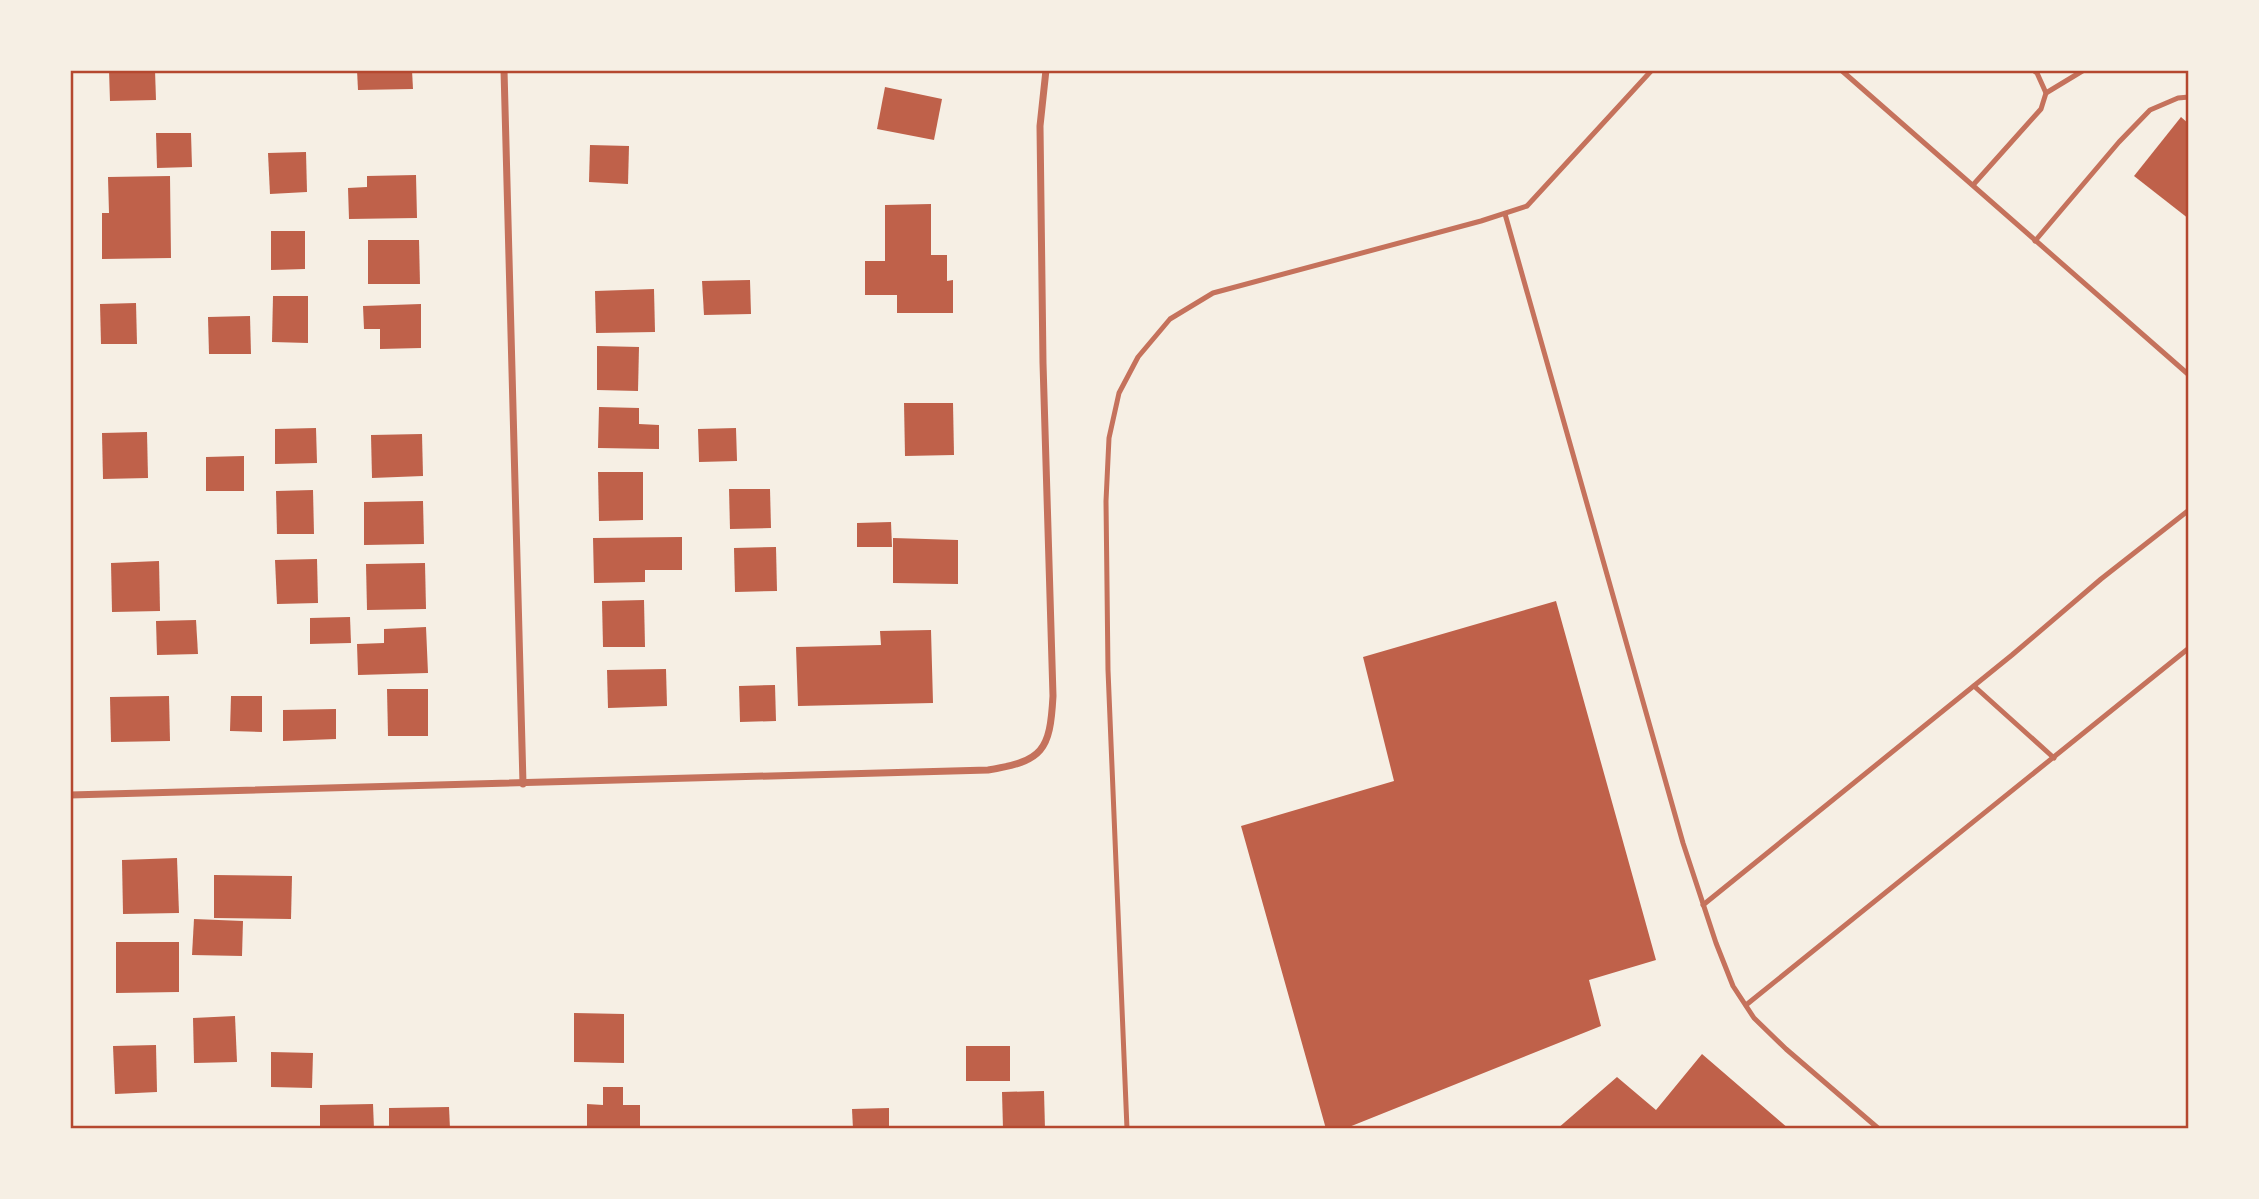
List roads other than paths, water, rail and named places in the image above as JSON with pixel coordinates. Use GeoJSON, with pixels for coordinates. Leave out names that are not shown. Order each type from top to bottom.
{"type":"FeatureCollection","features":[{"type":"Feature","properties":{"kind":"street"},"geometry":{"type":"LineString","coordinates":[[504,70],[523,784]]}},
{"type":"Feature","properties":{"kind":"street"},"geometry":{"type":"LineString","coordinates":[[70,795],[988,770],[1027,761],[1043,749],[1051,729],[1053,696],[1043,363],[1040,126],[1046,70]]}},
{"type":"Feature","properties":{"kind":"lane"},"geometry":{"type":"LineString","coordinates":[[1127,1129],[1108,670],[1106,501],[1109,438],[1119,393],[1138,357],[1170,319],[1213,293],[1527,206],[1652,70]]}},
{"type":"Feature","properties":{"kind":"lane"},"geometry":{"type":"LineString","coordinates":[[1841,70],[2189,375]]}},
{"type":"Feature","properties":{"kind":"lane"},"geometry":{"type":"LineString","coordinates":[[1973,185],[2041,109],[2046,93],[2084,70]]}},
{"type":"Feature","properties":{"kind":"lane"},"geometry":{"type":"LineString","coordinates":[[2036,71],[2046,93]]}},
{"type":"Feature","properties":{"kind":"lane"},"geometry":{"type":"LineString","coordinates":[[2035,241],[2119,142],[2151,110],[2178,98],[2189,97]]}},
{"type":"Feature","properties":{"kind":"lane"},"geometry":{"type":"LineString","coordinates":[[1505,214],[1679,829],[1733,986],[1754,1018],[1879,1129]]}},
{"type":"Feature","properties":{"kind":"lane"},"geometry":{"type":"LineString","coordinates":[[1703,905],[2189,510]]}},
{"type":"Feature","properties":{"kind":"lane"},"geometry":{"type":"LineString","coordinates":[[1746,1005],[2189,648]]}},
{"type":"Feature","properties":{"kind":"lane"},"geometry":{"type":"LineString","coordinates":[[1975,686],[2054,758]]}}]}
